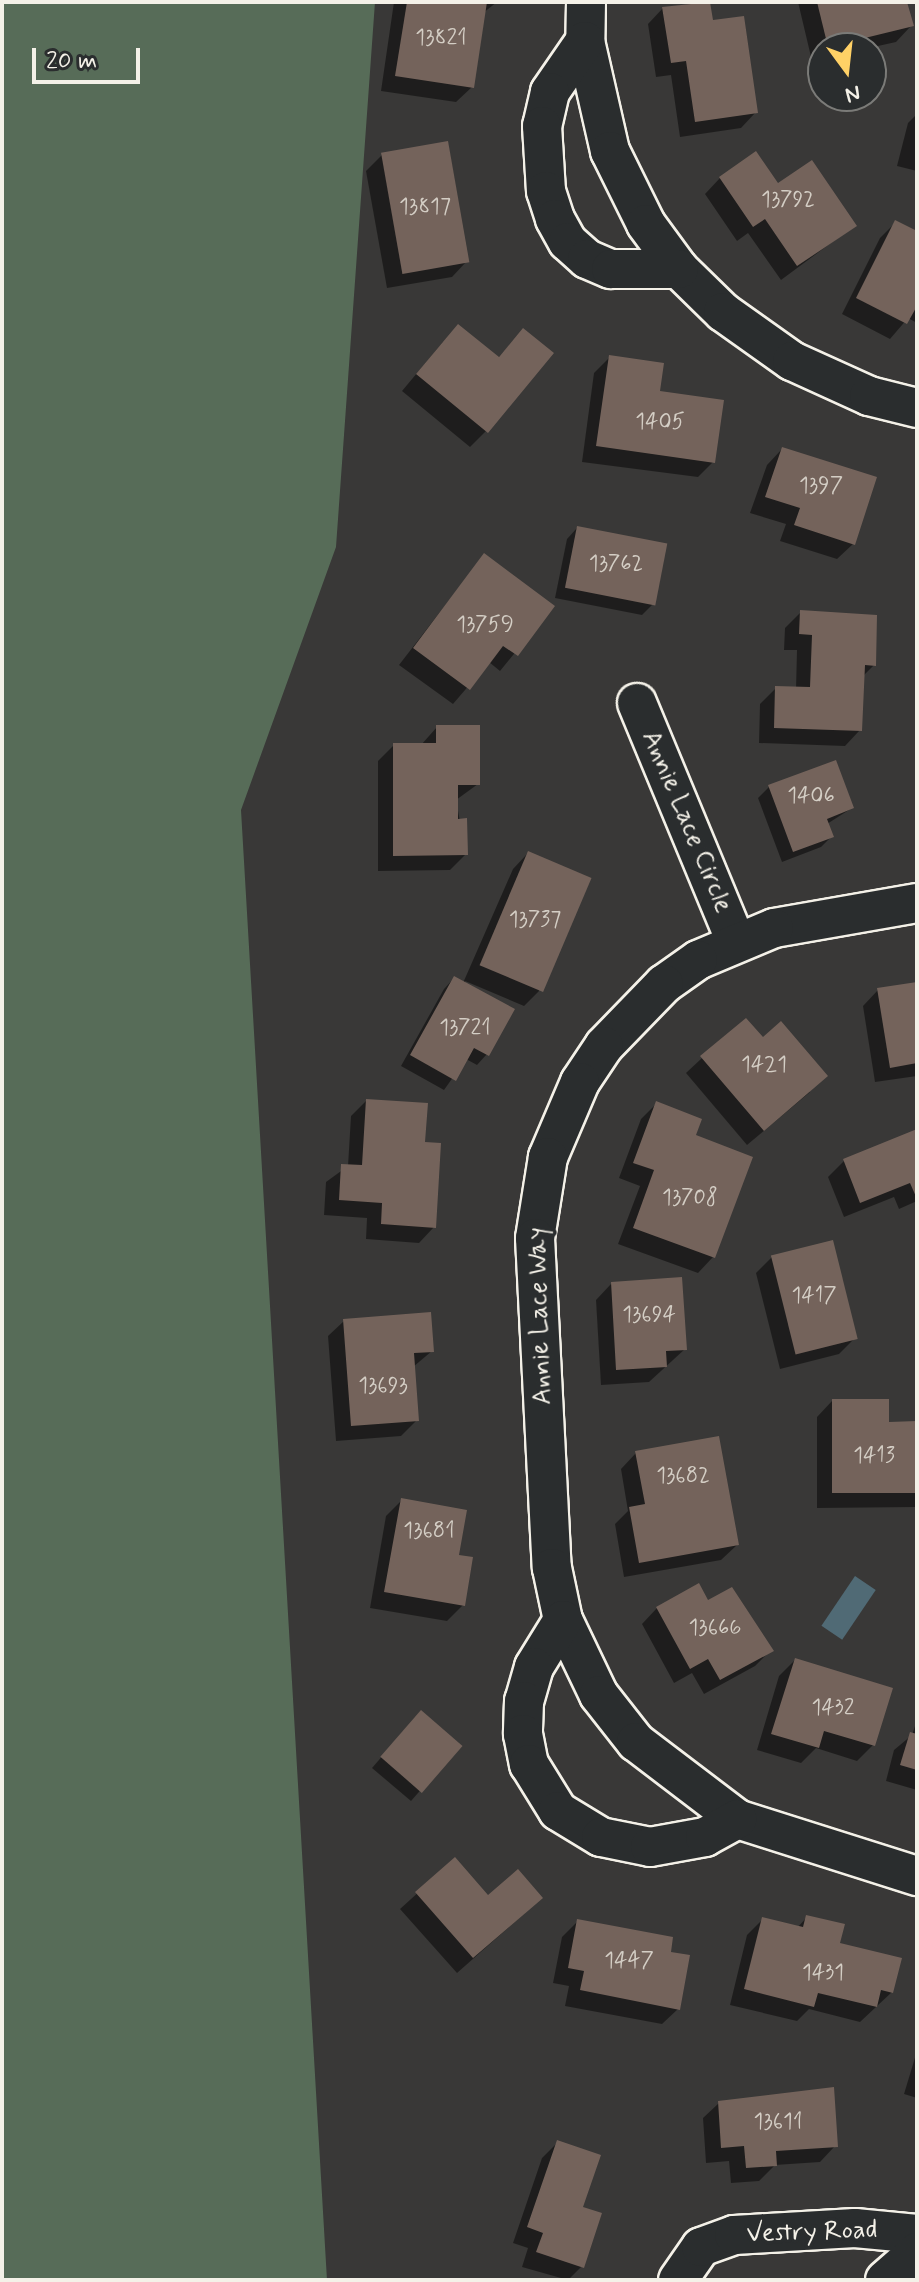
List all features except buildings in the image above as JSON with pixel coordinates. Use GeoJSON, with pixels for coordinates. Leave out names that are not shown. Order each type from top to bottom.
{"type":"FeatureCollection","features":[{"type":"Feature","properties":{"kind":"street"},"geometry":{"type":"LineString","coordinates":[[586,2],[585,41],[610,151],[646,224],[679,269],[723,312],[792,361],[869,396],[917,408]]}},
{"type":"Feature","properties":{"kind":"street"},"geometry":{"type":"LineString","coordinates":[[585,41],[550,92],[542,126],[546,191],[555,219],[568,242],[599,264],[635,272],[679,269]]}},
{"type":"Feature","properties":{"kind":"street","name":"Annie Lace Circle"},"geometry":{"type":"LineString","coordinates":[[637,703],[736,942]]}},
{"type":"Feature","properties":{"kind":"street","name":"Annie Lace Way"},"geometry":{"type":"LineString","coordinates":[[917,903],[811,920],[736,942],[664,984],[604,1046],[580,1082],[548,1157],[535,1251],[552,1568],[563,1620],[599,1695],[626,1731],[667,1770],[737,1819],[917,1876]]}},
{"type":"Feature","properties":{"kind":"street"},"geometry":{"type":"LineString","coordinates":[[563,1620],[534,1667],[524,1701],[523,1734],[529,1764],[558,1811],[601,1837],[650,1847],[705,1837],[737,1819]]}},
{"type":"Feature","properties":{"kind":"street","name":"Vestry Road"},"geometry":{"type":"LineString","coordinates":[[678,2280],[701,2247],[734,2235],[855,2228],[917,2234]]}},
{"type":"Feature","properties":{"kind":"street","name":"Vestry Road"},"geometry":{"type":"LineString","coordinates":[[885,2280],[917,2252]]}},
{"type":"Feature","properties":{"kind":"green space"},"geometry":{"type":"Polygon","coordinates":[[[2,2],[375,2],[336,547],[241,810],[327,2280],[2,2280],[2,2]]]}},
{"type":"Feature","properties":{"kind":"water"},"geometry":{"type":"Polygon","coordinates":[[[855,1576],[876,1590],[842,1640],[821,1626],[855,1576]]]}}]}
